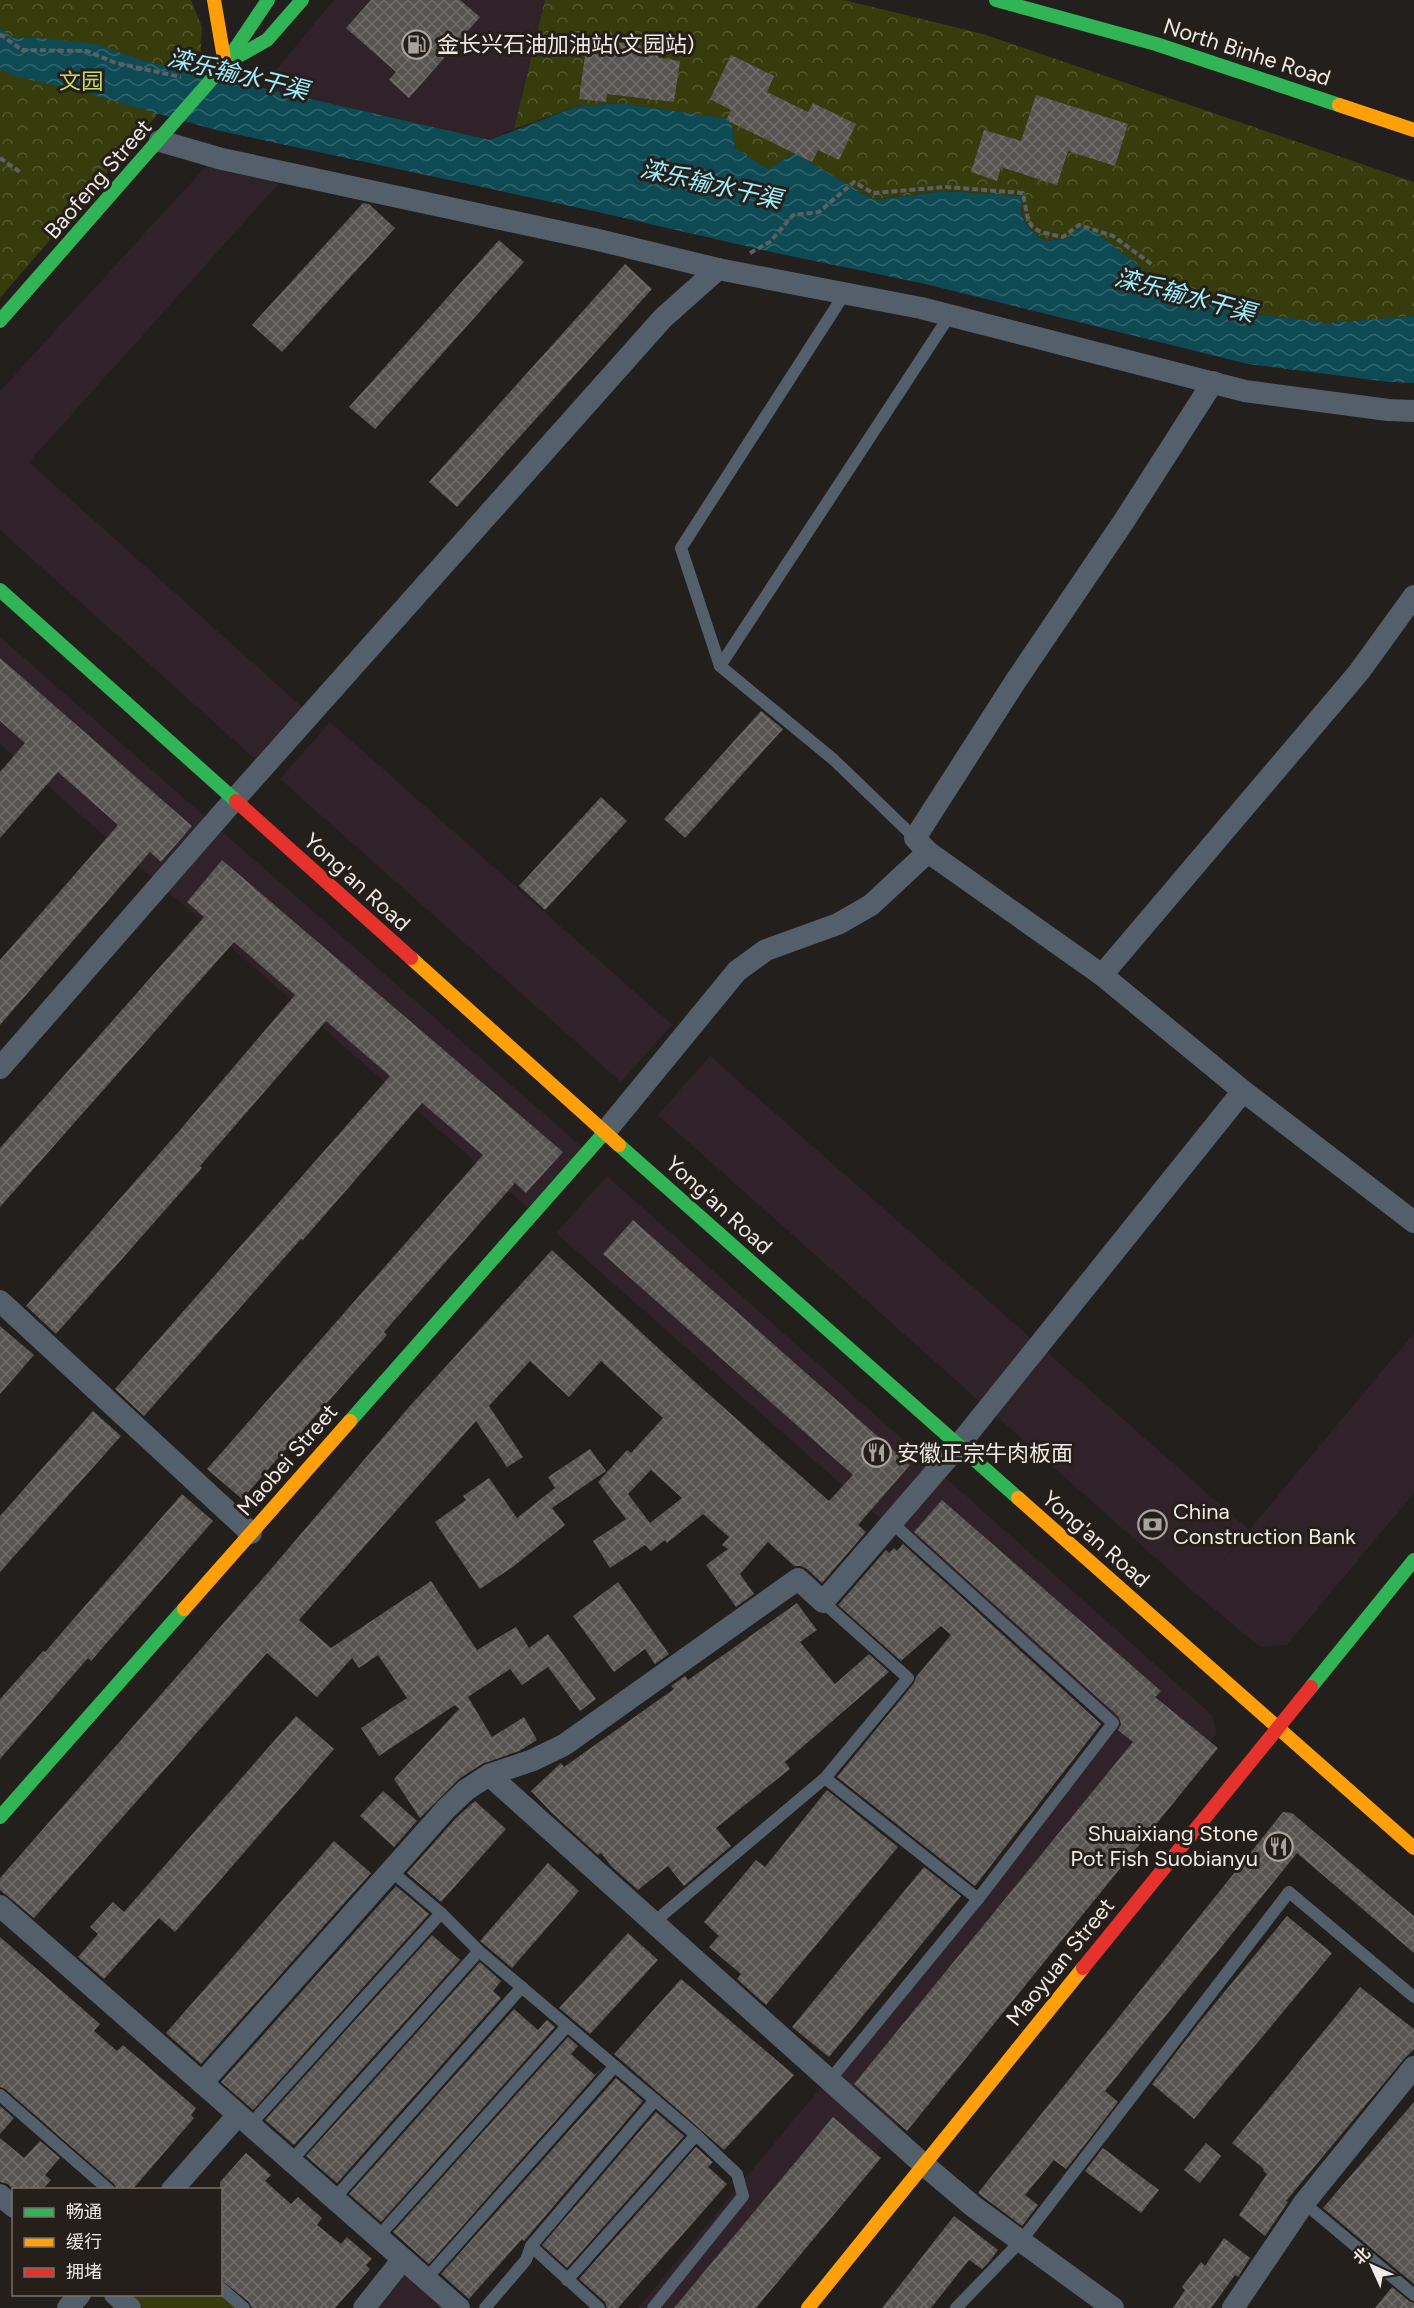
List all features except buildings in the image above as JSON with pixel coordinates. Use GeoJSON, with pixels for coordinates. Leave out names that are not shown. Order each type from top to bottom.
{"type":"FeatureCollection","features":[{"type":"Feature","properties":{"kind":"street"},"geometry":{"type":"LineString","coordinates":[[214,0],[225,64]]}},
{"type":"Feature","properties":{"kind":"street","name":"Baofeng Street"},"geometry":{"type":"LineString","coordinates":[[0,321],[225,64],[268,0]]}},
{"type":"Feature","properties":{"kind":"street","name":"Baofeng Street"},"geometry":{"type":"LineString","coordinates":[[225,64],[267,39],[302,0]]}},
{"type":"Feature","properties":{"kind":"street","name":"North Binhe Road"},"geometry":{"type":"LineString","coordinates":[[996,0],[1155,44],[1414,130]]}},
{"type":"Feature","properties":{"kind":"street"},"geometry":{"type":"LineString","coordinates":[[159,141],[222,159],[583,236],[718,269],[950,315],[1245,391],[1388,410],[1414,411]]}},
{"type":"Feature","properties":{"kind":"street"},"geometry":{"type":"LineString","coordinates":[[0,1068],[234,800],[663,318],[718,269]]}},
{"type":"Feature","properties":{"kind":"street"},"geometry":{"type":"LineString","coordinates":[[604,1132],[737,971],[766,950],[838,924],[871,905],[922,845],[1017,679],[1124,521],[1213,382]]}},
{"type":"Feature","properties":{"kind":"street","name":"Yong'an Road"},"geometry":{"type":"LineString","coordinates":[[0,590],[604,1132],[1414,1848]]}},
{"type":"Feature","properties":{"kind":"street"},"geometry":{"type":"LineString","coordinates":[[1102,975],[1359,672],[1414,597]]}},
{"type":"Feature","properties":{"kind":"street"},"geometry":{"type":"LineString","coordinates":[[922,845],[1102,975],[1243,1091],[1414,1222]]}},
{"type":"Feature","properties":{"kind":"street"},"geometry":{"type":"LineString","coordinates":[[202,2083],[446,1809],[466,1790],[489,1775],[533,1760],[564,1745],[798,1579],[823,1602],[958,1446],[1243,1091]]}},
{"type":"Feature","properties":{"kind":"street","name":"Maobei Street"},"geometry":{"type":"LineString","coordinates":[[0,1817],[604,1132]]}},
{"type":"Feature","properties":{"kind":"street"},"geometry":{"type":"LineString","coordinates":[[1,1304],[251,1533]]}},
{"type":"Feature","properties":{"kind":"street","name":"Maoyuan Street"},"geometry":{"type":"LineString","coordinates":[[808,2308],[1414,1560]]}},
{"type":"Feature","properties":{"kind":"street"},"geometry":{"type":"LineString","coordinates":[[489,1775],[923,2164],[974,2207],[1113,2308]]}},
{"type":"Feature","properties":{"kind":"street"},"geometry":{"type":"LineString","coordinates":[[0,1906],[459,2308]]}},
{"type":"Feature","properties":{"kind":"street"},"geometry":{"type":"LineString","coordinates":[[1233,2308],[1304,2203],[1414,2067]]}},
{"type":"Feature","properties":{"kind":"street"},"geometry":{"type":"LineString","coordinates":[[174,2188],[244,2120]]}},
{"type":"Feature","properties":{"kind":"street"},"geometry":{"type":"LineString","coordinates":[[0,2195],[12,2205]]}},
{"type":"Feature","properties":{"kind":"street"},"geometry":{"type":"LineString","coordinates":[[364,2308],[403,2259]]}},
{"type":"Feature","properties":{"kind":"street"},"geometry":{"type":"LineString","coordinates":[[68,2308],[79,2296]]}},
{"type":"Feature","properties":{"kind":"street"},"geometry":{"type":"LineString","coordinates":[[115,2296],[130,2308]]}},
{"type":"Feature","properties":{"kind":"lane"},"geometry":{"type":"LineString","coordinates":[[845,293],[681,548],[720,666],[834,760],[922,845]]}},
{"type":"Feature","properties":{"kind":"lane"},"geometry":{"type":"LineString","coordinates":[[720,666],[950,315]]}},
{"type":"Feature","properties":{"kind":"lane"},"geometry":{"type":"LineString","coordinates":[[830,2081],[978,1899],[1113,1723],[891,1523]]}},
{"type":"Feature","properties":{"kind":"lane"},"geometry":{"type":"LineString","coordinates":[[653,1923],[825,1778],[908,1678],[823,1602]]}},
{"type":"Feature","properties":{"kind":"lane"},"geometry":{"type":"LineString","coordinates":[[825,1778],[978,1899]]}},
{"type":"Feature","properties":{"kind":"lane"},"geometry":{"type":"LineString","coordinates":[[391,1871],[441,1913],[479,1951],[696,2135],[737,2174],[743,2196],[652,2308]]}},
{"type":"Feature","properties":{"kind":"lane"},"geometry":{"type":"LineString","coordinates":[[956,2308],[1021,2241],[1289,1892],[1414,1997]]}},
{"type":"Feature","properties":{"kind":"lane"},"geometry":{"type":"LineString","coordinates":[[244,2120],[441,1913]]}},
{"type":"Feature","properties":{"kind":"lane"},"geometry":{"type":"LineString","coordinates":[[291,2161],[479,1951]]}},
{"type":"Feature","properties":{"kind":"lane"},"geometry":{"type":"LineString","coordinates":[[334,2199],[522,1988]]}},
{"type":"Feature","properties":{"kind":"lane"},"geometry":{"type":"LineString","coordinates":[[378,2237],[567,2025]]}},
{"type":"Feature","properties":{"kind":"lane"},"geometry":{"type":"LineString","coordinates":[[426,2279],[615,2066]]}},
{"type":"Feature","properties":{"kind":"lane"},"geometry":{"type":"LineString","coordinates":[[0,2095],[107,2188]]}},
{"type":"Feature","properties":{"kind":"lane"},"geometry":{"type":"LineString","coordinates":[[485,2308],[526,2260],[531,2246],[655,2100]]}},
{"type":"Feature","properties":{"kind":"lane"},"geometry":{"type":"LineString","coordinates":[[567,2280],[696,2135]]}},
{"type":"Feature","properties":{"kind":"lane"},"geometry":{"type":"LineString","coordinates":[[1304,2203],[1414,2295]]}},
{"type":"Feature","properties":{"kind":"lane"},"geometry":{"type":"LineString","coordinates":[[531,2246],[599,2308]]}},
{"type":"Feature","properties":{"kind":"lane"},"geometry":{"type":"LineString","coordinates":[[222,2289],[244,2308]]}},
{"type":"Feature","properties":{"kind":"path"},"geometry":{"type":"LineString","coordinates":[[0,34],[22,50],[87,51],[116,63],[208,84]]}},
{"type":"Feature","properties":{"kind":"path"},"geometry":{"type":"LineString","coordinates":[[0,158],[20,172]]}},
{"type":"Feature","properties":{"kind":"path"},"geometry":{"type":"LineString","coordinates":[[749,253],[770,242],[793,215],[819,212],[854,182],[873,193],[946,188],[1023,193],[1029,224],[1035,231],[1063,237],[1079,225],[1113,236],[1154,266]]}},
{"type":"Feature","properties":{"kind":"shaded area","name":"金长兴石油加油站(文园站)"},"geometry":{"type":"Polygon","coordinates":[[[334,0],[545,0],[514,129],[490,140],[261,88],[334,0]]]}},
{"type":"Feature","properties":{"kind":"shaded area"},"geometry":{"type":"Polygon","coordinates":[[[221,150],[281,181],[29,462],[302,707],[255,759],[0,530],[0,391],[221,150]]]}},
{"type":"Feature","properties":{"kind":"shaded area"},"geometry":{"type":"Polygon","coordinates":[[[0,637],[582,1147],[528,1208],[0,744],[0,637]]]}},
{"type":"Feature","properties":{"kind":"shaded area"},"geometry":{"type":"Polygon","coordinates":[[[330,722],[672,1025],[621,1082],[280,779],[330,722]]]}},
{"type":"Feature","properties":{"kind":"shaded area"},"geometry":{"type":"Polygon","coordinates":[[[710,1056],[1248,1529],[1219,1566],[1414,1333],[1414,1493],[1287,1645],[1260,1647],[1196,1594],[658,1115],[710,1056]]]}},
{"type":"Feature","properties":{"kind":"shaded area"},"geometry":{"type":"Polygon","coordinates":[[[607,1176],[1213,1716],[1216,1734],[749,2308],[638,2308],[1118,1728],[556,1233],[607,1176]]]}},
{"type":"Feature","properties":{"kind":"shaded area"},"geometry":{"type":"Polygon","coordinates":[[[405,2266],[451,2308],[373,2308],[405,2266]]]}},
{"type":"Feature","properties":{"kind":"green space","name":"文园"},"geometry":{"type":"Polygon","coordinates":[[[0,0],[191,0],[202,27],[200,65],[0,298],[0,0]]]}},
{"type":"Feature","properties":{"kind":"green space"},"geometry":{"type":"Polygon","coordinates":[[[545,0],[844,0],[983,34],[1414,182],[1414,316],[1328,323],[1255,314],[1206,301],[1144,270],[1097,233],[1045,241],[1026,222],[1020,196],[943,191],[874,200],[795,153],[768,169],[735,148],[731,119],[619,103],[575,107],[514,129],[545,0]]]}},
{"type":"Feature","properties":{"kind":"green space"},"geometry":{"type":"Polygon","coordinates":[[[128,2296],[221,2296],[236,2308],[143,2308],[128,2296]]]}},
{"type":"Feature","properties":{"kind":"water","name":"滦乐输水干渠"},"geometry":{"type":"Polygon","coordinates":[[[0,29],[13,38],[41,38],[95,44],[144,61],[490,140],[575,107],[619,103],[731,119],[735,148],[768,169],[795,153],[874,200],[943,191],[1021,196],[1023,218],[1033,232],[1045,241],[1068,238],[1079,227],[1097,233],[1144,270],[1206,301],[1255,314],[1328,323],[1414,316],[1414,383],[1389,382],[1248,364],[921,283],[216,130],[79,91],[18,77],[0,69],[0,29]]]}},
{"type":"Feature","properties":{"kind":"traffic: fast"},"geometry":{"type":"LineString","coordinates":[[0,321],[225,64],[268,0]]}},
{"type":"Feature","properties":{"kind":"traffic: fast"},"geometry":{"type":"LineString","coordinates":[[235,58],[267,40],[302,0]]}},
{"type":"Feature","properties":{"kind":"traffic: fast"},"geometry":{"type":"LineString","coordinates":[[996,0],[1156,44],[1339,105]]}},
{"type":"Feature","properties":{"kind":"traffic: fast"},"geometry":{"type":"LineString","coordinates":[[0,590],[236,801]]}},
{"type":"Feature","properties":{"kind":"traffic: fast"},"geometry":{"type":"LineString","coordinates":[[350,1421],[605,1132]]}},
{"type":"Feature","properties":{"kind":"traffic: fast"},"geometry":{"type":"LineString","coordinates":[[619,1145],[1018,1498]]}},
{"type":"Feature","properties":{"kind":"traffic: fast"},"geometry":{"type":"LineString","coordinates":[[1311,1687],[1414,1560]]}},
{"type":"Feature","properties":{"kind":"traffic: fast"},"geometry":{"type":"LineString","coordinates":[[0,1817],[184,1609]]}},
{"type":"Feature","properties":{"kind":"traffic: slow"},"geometry":{"type":"LineString","coordinates":[[214,0],[225,64]]}},
{"type":"Feature","properties":{"kind":"traffic: slow"},"geometry":{"type":"LineString","coordinates":[[1339,105],[1414,130]]}},
{"type":"Feature","properties":{"kind":"traffic: slow"},"geometry":{"type":"LineString","coordinates":[[411,958],[619,1145]]}},
{"type":"Feature","properties":{"kind":"traffic: slow"},"geometry":{"type":"LineString","coordinates":[[184,1609],[350,1421]]}},
{"type":"Feature","properties":{"kind":"traffic: slow"},"geometry":{"type":"LineString","coordinates":[[1018,1498],[1414,1848]]}},
{"type":"Feature","properties":{"kind":"traffic: slow"},"geometry":{"type":"LineString","coordinates":[[808,2308],[1083,1968]]}},
{"type":"Feature","properties":{"kind":"traffic: jam"},"geometry":{"type":"LineString","coordinates":[[236,801],[411,958]]}},
{"type":"Feature","properties":{"kind":"traffic: jam"},"geometry":{"type":"LineString","coordinates":[[1083,1968],[1311,1687]]}},
{"type":"Feature","properties":{"kind":"place","name":"金长兴石油加油站(文园站)"},"geometry":{"type":"Point","coordinates":[416,44]}},
{"type":"Feature","properties":{"kind":"place","name":"安徽正宗牛肉板面"},"geometry":{"type":"Point","coordinates":[876,1453]}},
{"type":"Feature","properties":{"kind":"place","name":"China Construction Bank"},"geometry":{"type":"Point","coordinates":[1152,1524]}},
{"type":"Feature","properties":{"kind":"place","name":"Shuaixiang Stone Pot Fish Suobianyu"},"geometry":{"type":"Point","coordinates":[1279,1846]}}]}
